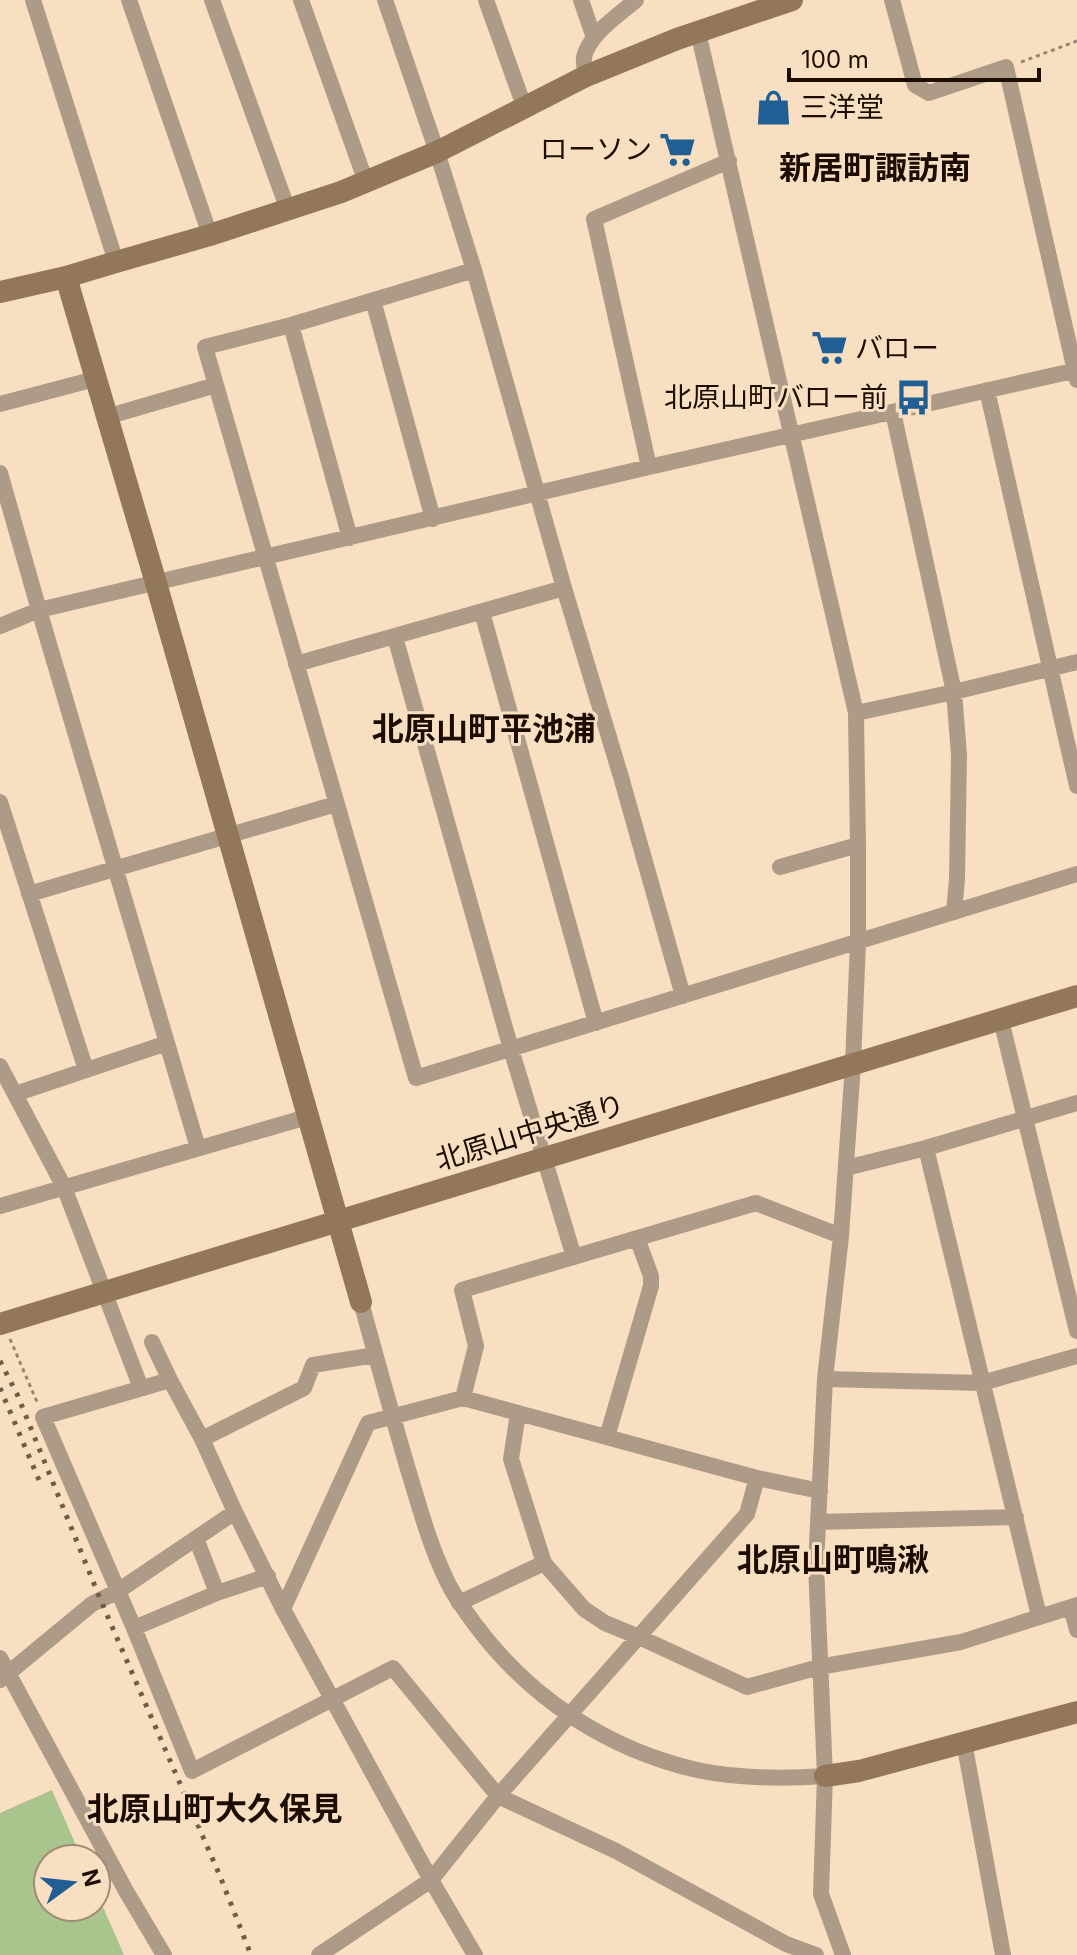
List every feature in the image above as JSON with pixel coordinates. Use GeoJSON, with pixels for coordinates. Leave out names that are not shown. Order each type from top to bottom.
{"type":"FeatureCollection","features":[{"type":"Feature","properties":{"kind":"street"},"geometry":{"type":"LineString","coordinates":[[33,0],[116,262]]}},
{"type":"Feature","properties":{"kind":"street"},"geometry":{"type":"LineString","coordinates":[[129,0],[210,235]]}},
{"type":"Feature","properties":{"kind":"street"},"geometry":{"type":"LineString","coordinates":[[212,0],[288,210]]}},
{"type":"Feature","properties":{"kind":"street"},"geometry":{"type":"LineString","coordinates":[[301,0],[366,182]]}},
{"type":"Feature","properties":{"kind":"street"},"geometry":{"type":"LineString","coordinates":[[385,0],[474,270],[683,996]]}},
{"type":"Feature","properties":{"kind":"street"},"geometry":{"type":"LineString","coordinates":[[486,0],[524,106]]}},
{"type":"Feature","properties":{"kind":"street"},"geometry":{"type":"LineString","coordinates":[[581,0],[594,38]]}},
{"type":"Feature","properties":{"kind":"street"},"geometry":{"type":"LineString","coordinates":[[586,76],[583,61],[594,38],[636,0]]}},
{"type":"Feature","properties":{"kind":"street"},"geometry":{"type":"LineString","coordinates":[[0,292],[66,277],[210,235],[366,182],[437,152],[586,76],[698,32],[792,0]]}},
{"type":"Feature","properties":{"kind":"street"},"geometry":{"type":"LineString","coordinates":[[0,626],[39,610],[649,467],[987,390],[1076,374],[1006,67],[929,93],[915,85],[892,0]]}},
{"type":"Feature","properties":{"kind":"street"},"geometry":{"type":"LineString","coordinates":[[698,32],[856,713],[858,942],[853,1064],[841,1236],[825,1379],[816,1565],[825,1776],[821,1894],[843,1955]]}},
{"type":"Feature","properties":{"kind":"street"},"geometry":{"type":"LineString","coordinates":[[649,467],[594,219],[729,161]]}},
{"type":"Feature","properties":{"kind":"street"},"geometry":{"type":"LineString","coordinates":[[474,270],[291,325],[205,347],[416,1078],[1077,874]]}},
{"type":"Feature","properties":{"kind":"street"},"geometry":{"type":"LineString","coordinates":[[66,277],[426,1532],[459,1603],[514,1671],[571,1715],[598,1733],[633,1749],[698,1770],[770,1778],[859,1771],[1077,1712]]}},
{"type":"Feature","properties":{"kind":"street"},"geometry":{"type":"LineString","coordinates":[[373,300],[433,519]]}},
{"type":"Feature","properties":{"kind":"street"},"geometry":{"type":"LineString","coordinates":[[291,325],[350,538]]}},
{"type":"Feature","properties":{"kind":"street"},"geometry":{"type":"LineString","coordinates":[[0,404],[95,379]]}},
{"type":"Feature","properties":{"kind":"street"},"geometry":{"type":"LineString","coordinates":[[106,417],[216,385]]}},
{"type":"Feature","properties":{"kind":"street"},"geometry":{"type":"LineString","coordinates":[[987,390],[1077,786]]}},
{"type":"Feature","properties":{"kind":"street"},"geometry":{"type":"LineString","coordinates":[[893,412],[954,692],[959,755],[954,912]]}},
{"type":"Feature","properties":{"kind":"street"},"geometry":{"type":"LineString","coordinates":[[0,473],[198,1148]]}},
{"type":"Feature","properties":{"kind":"street"},"geometry":{"type":"LineString","coordinates":[[296,664],[564,588]]}},
{"type":"Feature","properties":{"kind":"street"},"geometry":{"type":"LineString","coordinates":[[482,612],[596,1023]]}},
{"type":"Feature","properties":{"kind":"street"},"geometry":{"type":"LineString","coordinates":[[395,637],[511,1049],[574,1257]]}},
{"type":"Feature","properties":{"kind":"street"},"geometry":{"type":"LineString","coordinates":[[856,713],[1077,662]]}},
{"type":"Feature","properties":{"kind":"street"},"geometry":{"type":"LineString","coordinates":[[0,802],[86,1070]]}},
{"type":"Feature","properties":{"kind":"street"},"geometry":{"type":"LineString","coordinates":[[29,894],[336,804]]}},
{"type":"Feature","properties":{"kind":"street"},"geometry":{"type":"LineString","coordinates":[[780,867],[858,845]]}},
{"type":"Feature","properties":{"kind":"street","name":"北原山中央通り"},"geometry":{"type":"LineString","coordinates":[[4,1330],[103,1292],[1077,996]]}},
{"type":"Feature","properties":{"kind":"street"},"geometry":{"type":"LineString","coordinates":[[1001,1020],[1077,1331]]}},
{"type":"Feature","properties":{"kind":"street"},"geometry":{"type":"LineString","coordinates":[[15,1094],[167,1043]]}},
{"type":"Feature","properties":{"kind":"street"},"geometry":{"type":"LineString","coordinates":[[0,1066],[64,1187],[141,1388]]}},
{"type":"Feature","properties":{"kind":"street"},"geometry":{"type":"LineString","coordinates":[[846,1168],[926,1148],[1077,1103]]}},
{"type":"Feature","properties":{"kind":"street"},"geometry":{"type":"LineString","coordinates":[[0,1206],[307,1117]]}},
{"type":"Feature","properties":{"kind":"street"},"geometry":{"type":"LineString","coordinates":[[926,1148],[1039,1616]]}},
{"type":"Feature","properties":{"kind":"street"},"geometry":{"type":"LineString","coordinates":[[463,1398],[476,1346],[462,1290],[756,1203],[841,1236]]}},
{"type":"Feature","properties":{"kind":"street"},"geometry":{"type":"LineString","coordinates":[[607,1437],[651,1286],[651,1276],[637,1238]]}},
{"type":"Feature","properties":{"kind":"street"},"geometry":{"type":"LineString","coordinates":[[152,1342],[283,1609],[475,1955]]}},
{"type":"Feature","properties":{"kind":"street"},"geometry":{"type":"LineString","coordinates":[[202,1439],[304,1388],[313,1365],[375,1355]]}},
{"type":"Feature","properties":{"kind":"street"},"geometry":{"type":"LineString","coordinates":[[825,1379],[982,1383],[1077,1356]]}},
{"type":"Feature","properties":{"kind":"street"},"geometry":{"type":"LineString","coordinates":[[170,1380],[43,1417],[192,1771],[393,1668],[498,1796],[616,1851],[786,1944],[816,1955]]}},
{"type":"Feature","properties":{"kind":"street"},"geometry":{"type":"LineString","coordinates":[[283,1609],[368,1423],[463,1398],[757,1478],[820,1491]]}},
{"type":"Feature","properties":{"kind":"street"},"geometry":{"type":"LineString","coordinates":[[518,1413],[511,1459],[544,1563],[584,1609],[605,1623],[747,1687],[819,1667],[961,1642],[1074,1606],[1077,1630]]}},
{"type":"Feature","properties":{"kind":"street"},"geometry":{"type":"LineString","coordinates":[[319,1955],[431,1880],[498,1796],[747,1514],[757,1478]]}},
{"type":"Feature","properties":{"kind":"street"},"geometry":{"type":"LineString","coordinates":[[4,1678],[92,1604],[118,1591],[235,1512]]}},
{"type":"Feature","properties":{"kind":"street"},"geometry":{"type":"LineString","coordinates":[[818,1522],[1016,1517]]}},
{"type":"Feature","properties":{"kind":"street"},"geometry":{"type":"LineString","coordinates":[[196,1538],[217,1593]]}},
{"type":"Feature","properties":{"kind":"street"},"geometry":{"type":"LineString","coordinates":[[459,1603],[544,1563]]}},
{"type":"Feature","properties":{"kind":"street"},"geometry":{"type":"LineString","coordinates":[[134,1628],[217,1593],[268,1576]]}},
{"type":"Feature","properties":{"kind":"street"},"geometry":{"type":"LineString","coordinates":[[0,1658],[4,1678],[164,1955]]}},
{"type":"Feature","properties":{"kind":"street"},"geometry":{"type":"LineString","coordinates":[[964,1742],[1003,1955]]}},
{"type":"Feature","properties":{"kind":"path"},"geometry":{"type":"LineString","coordinates":[[1006,67],[1077,41]]}},
{"type":"Feature","properties":{"kind":"path"},"geometry":{"type":"LineString","coordinates":[[4,1330],[43,1417]]}},
{"type":"Feature","properties":{"kind":"building"},"geometry":{"type":"Polygon","coordinates":[[[52,1790],[75,1843],[32,1843],[32,1923],[110,1923],[124,1955],[0,1955],[0,1813],[52,1790]]]}},
{"type":"Feature","properties":{"kind":"railway"},"geometry":{"type":"LineString","coordinates":[[0,1361],[17,1394],[251,1955]]}},
{"type":"Feature","properties":{"kind":"railway"},"geometry":{"type":"LineString","coordinates":[[0,1388],[39,1480]]}},
{"type":"Feature","properties":{"kind":"place","name":"三洋堂"},"geometry":{"type":"Point","coordinates":[774,107]}},
{"type":"Feature","properties":{"kind":"place","name":"ローソン"},"geometry":{"type":"Point","coordinates":[678,149]}},
{"type":"Feature","properties":{"kind":"place","name":"バロー"},"geometry":{"type":"Point","coordinates":[829,348]}},
{"type":"Feature","properties":{"kind":"place","name":"北原山町バロー前"},"geometry":{"type":"Point","coordinates":[914,397]}},
{"type":"Feature","properties":{"kind":"district","name":"新居町諏訪南"},"geometry":{"type":"Point","coordinates":[875,168]}},
{"type":"Feature","properties":{"kind":"district","name":"北原山町平池浦"},"geometry":{"type":"Point","coordinates":[484,729]}},
{"type":"Feature","properties":{"kind":"district","name":"北原山町鳴湫"},"geometry":{"type":"Point","coordinates":[833,1560]}},
{"type":"Feature","properties":{"kind":"district","name":"北原山町大久保見"},"geometry":{"type":"Point","coordinates":[215,1809]}}]}
